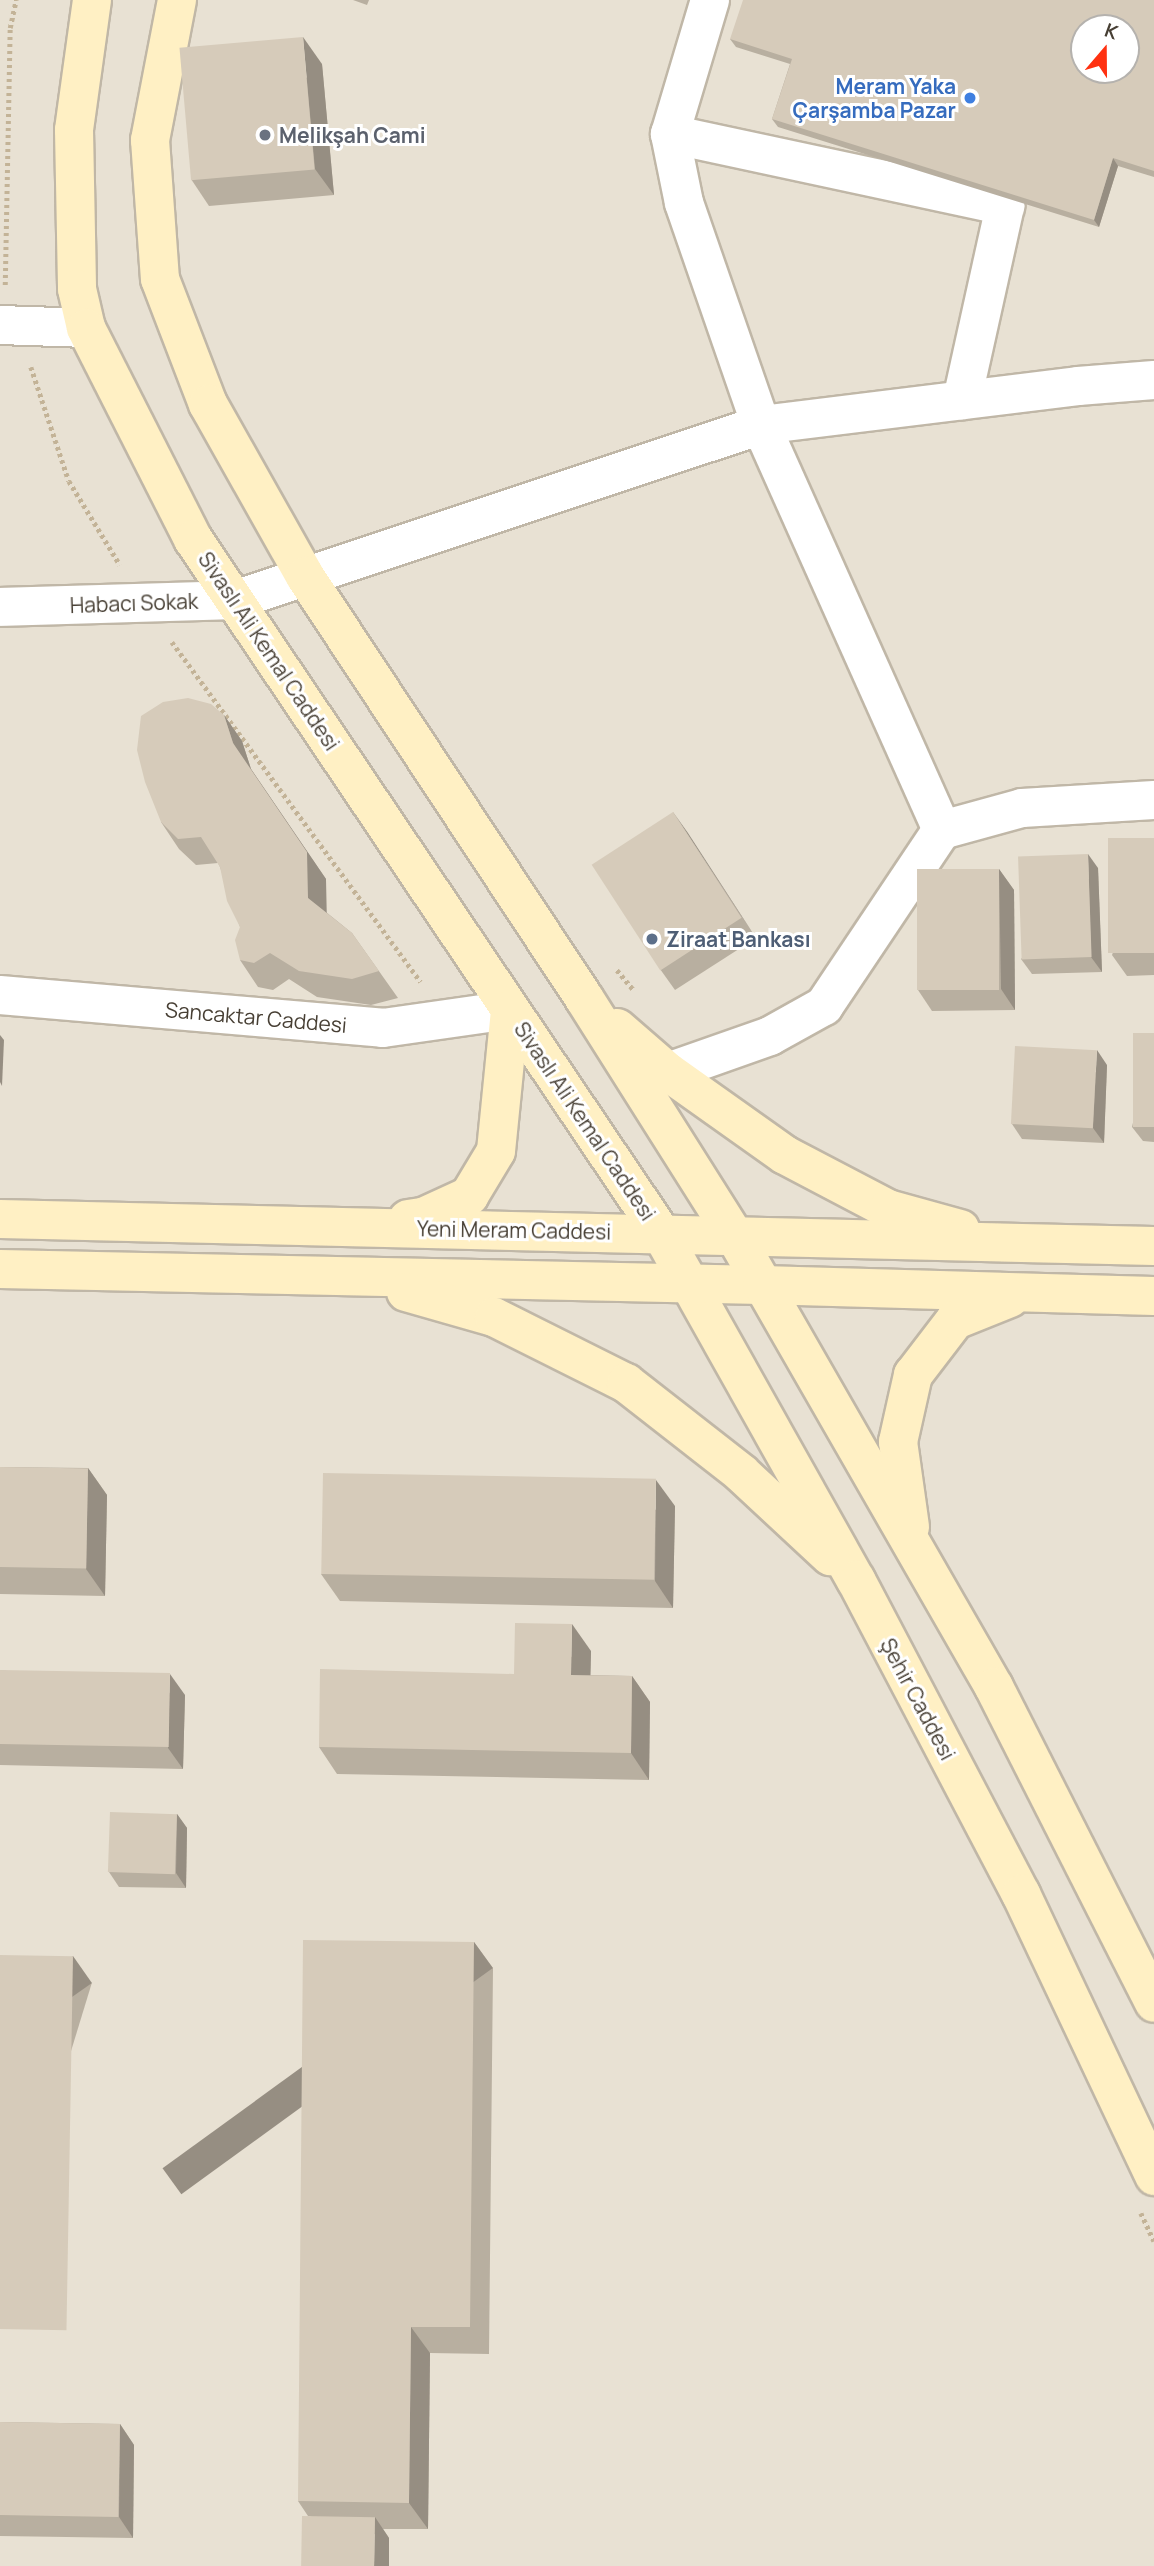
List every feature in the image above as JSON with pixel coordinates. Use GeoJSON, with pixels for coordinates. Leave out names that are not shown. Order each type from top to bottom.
{"type":"FeatureCollection","features":[{"type":"Feature","properties":{"kind":"main road","name":"Sivaslı Ali Kemal Caddesi"},"geometry":{"type":"LineString","coordinates":[[92,0],[74,130],[77,289],[86,328],[193,539],[661,1233]]}},
{"type":"Feature","properties":{"kind":"main road"},"geometry":{"type":"LineString","coordinates":[[177,0],[150,140],[160,279],[208,404],[305,576],[583,998],[736,1238],[994,1688],[1154,2003]]}},
{"type":"Feature","properties":{"kind":"main road"},"geometry":{"type":"LineString","coordinates":[[583,998],[668,1072],[785,1155],[888,1209],[1019,1245]]}},
{"type":"Feature","properties":{"kind":"main road"},"geometry":{"type":"LineString","coordinates":[[359,1227],[423,1217],[470,1196],[496,1151],[510,1010]]}},
{"type":"Feature","properties":{"kind":"main road","name":"Yeni Meram Caddesi"},"geometry":{"type":"LineString","coordinates":[[0,1219],[661,1233],[736,1238],[1019,1245],[1154,1246]]}},
{"type":"Feature","properties":{"kind":"main road","name":"Şehir Caddesi"},"geometry":{"type":"LineString","coordinates":[[661,1233],[856,1580],[1021,1894],[1154,2176]]}},
{"type":"Feature","properties":{"kind":"main road"},"geometry":{"type":"LineString","coordinates":[[0,1269],[689,1283],[1154,1296]]}},
{"type":"Feature","properties":{"kind":"main road"},"geometry":{"type":"LineString","coordinates":[[353,1278],[494,1317],[626,1383],[741,1473],[856,1580]]}},
{"type":"Feature","properties":{"kind":"main road"},"geometry":{"type":"LineString","coordinates":[[913,1546],[898,1442],[913,1375],[955,1320],[1025,1292]]}},
{"type":"Feature","properties":{"kind":"street"},"geometry":{"type":"LineString","coordinates":[[710,0],[670,134],[684,203],[761,425],[942,830]]}},
{"type":"Feature","properties":{"kind":"street"},"geometry":{"type":"LineString","coordinates":[[670,134],[1006,206],[962,400]]}},
{"type":"Feature","properties":{"kind":"street"},"geometry":{"type":"LineString","coordinates":[[0,324],[86,328]]}},
{"type":"Feature","properties":{"kind":"street","name":"Habacı Sokak"},"geometry":{"type":"LineString","coordinates":[[0,607],[235,600],[761,425],[1154,380]]}},
{"type":"Feature","properties":{"kind":"street"},"geometry":{"type":"LineString","coordinates":[[668,1072],[770,1036],[824,1006],[942,830],[1022,808],[1154,800]]}},
{"type":"Feature","properties":{"kind":"street","name":"Sancaktar Caddesi"},"geometry":{"type":"LineString","coordinates":[[0,995],[383,1028],[510,1010]]}},
{"type":"Feature","properties":{"kind":"path"},"geometry":{"type":"LineString","coordinates":[[609,959],[635,991]]}},
{"type":"Feature","properties":{"kind":"shaded area"},"geometry":{"type":"Polygon","coordinates":[[[0,0],[1154,0],[1154,2566],[0,2566],[0,0]]]}},
{"type":"Feature","properties":{"kind":"building","name":"Meram Yaka Çarşamba Pazar"},"geometry":{"type":"Polygon","coordinates":[[[743,0],[1154,0],[1154,171],[1113,158],[1094,220],[772,119],[792,59],[730,39],[743,0]]]}},
{"type":"Feature","properties":{"kind":"building","name":"Melikşah Cami"},"geometry":{"type":"Polygon","coordinates":[[[303,37],[315,169],[191,180],[179,48],[303,37]]]}},
{"type":"Feature","properties":{"kind":"building"},"geometry":{"type":"Polygon","coordinates":[[[188,698],[211,704],[224,715],[233,743],[307,852],[308,898],[352,933],[379,971],[352,979],[299,971],[270,953],[254,963],[240,960],[235,940],[240,927],[227,901],[220,867],[201,837],[178,839],[161,822],[145,782],[137,750],[141,716],[163,702],[188,698]]]}},
{"type":"Feature","properties":{"kind":"building"},"geometry":{"type":"Polygon","coordinates":[[[673,812],[742,918],[660,971],[592,865],[673,812]]]}},
{"type":"Feature","properties":{"kind":"building"},"geometry":{"type":"Polygon","coordinates":[[[1108,838],[1154,838],[1154,953],[1108,953],[1108,838]]]}},
{"type":"Feature","properties":{"kind":"building"},"geometry":{"type":"Polygon","coordinates":[[[1088,854],[1092,957],[1022,959],[1018,856],[1088,854]]]}},
{"type":"Feature","properties":{"kind":"building"},"geometry":{"type":"Polygon","coordinates":[[[917,869],[999,869],[999,990],[917,990],[917,869]]]}},
{"type":"Feature","properties":{"kind":"building"},"geometry":{"type":"Polygon","coordinates":[[[1133,1033],[1154,1033],[1154,1127],[1133,1127],[1133,1033]]]}},
{"type":"Feature","properties":{"kind":"building"},"geometry":{"type":"Polygon","coordinates":[[[1015,1046],[1097,1050],[1093,1128],[1011,1124],[1015,1046]]]}},
{"type":"Feature","properties":{"kind":"building"},"geometry":{"type":"Polygon","coordinates":[[[0,1467],[88,1469],[86,1569],[0,1567],[0,1467]]]}},
{"type":"Feature","properties":{"kind":"building"},"geometry":{"type":"Polygon","coordinates":[[[323,1473],[656,1479],[654,1580],[321,1574],[323,1473]]]}},
{"type":"Feature","properties":{"kind":"building"},"geometry":{"type":"Polygon","coordinates":[[[515,1623],[572,1624],[571,1675],[632,1676],[631,1753],[319,1747],[320,1669],[514,1674],[515,1623]]]}},
{"type":"Feature","properties":{"kind":"building"},"geometry":{"type":"Polygon","coordinates":[[[0,1670],[170,1673],[169,1747],[0,1744],[0,1670]]]}},
{"type":"Feature","properties":{"kind":"building"},"geometry":{"type":"Polygon","coordinates":[[[110,1812],[177,1814],[175,1874],[108,1872],[110,1812]]]}},
{"type":"Feature","properties":{"kind":"building"},"geometry":{"type":"Polygon","coordinates":[[[303,1940],[474,1942],[470,2327],[411,2327],[409,2503],[298,2501],[303,1940]]]}},
{"type":"Feature","properties":{"kind":"building"},"geometry":{"type":"Polygon","coordinates":[[[0,1955],[73,1956],[66,2330],[0,2329],[0,1955]]]}},
{"type":"Feature","properties":{"kind":"building"},"geometry":{"type":"Polygon","coordinates":[[[0,2422],[120,2424],[118,2517],[0,2515],[0,2422]]]}},
{"type":"Feature","properties":{"kind":"building"},"geometry":{"type":"Polygon","coordinates":[[[302,2516],[375,2517],[374,2566],[301,2566],[302,2516]]]}},
{"type":"Feature","properties":{"kind":"place","name":"Meram Yaka Çarşamba Pazar"},"geometry":{"type":"Point","coordinates":[970,98]}},
{"type":"Feature","properties":{"kind":"place","name":"Melikşah Cami"},"geometry":{"type":"Point","coordinates":[265,135]}},
{"type":"Feature","properties":{"kind":"place","name":"Ziraat Bankası"},"geometry":{"type":"Point","coordinates":[652,939]}}]}
